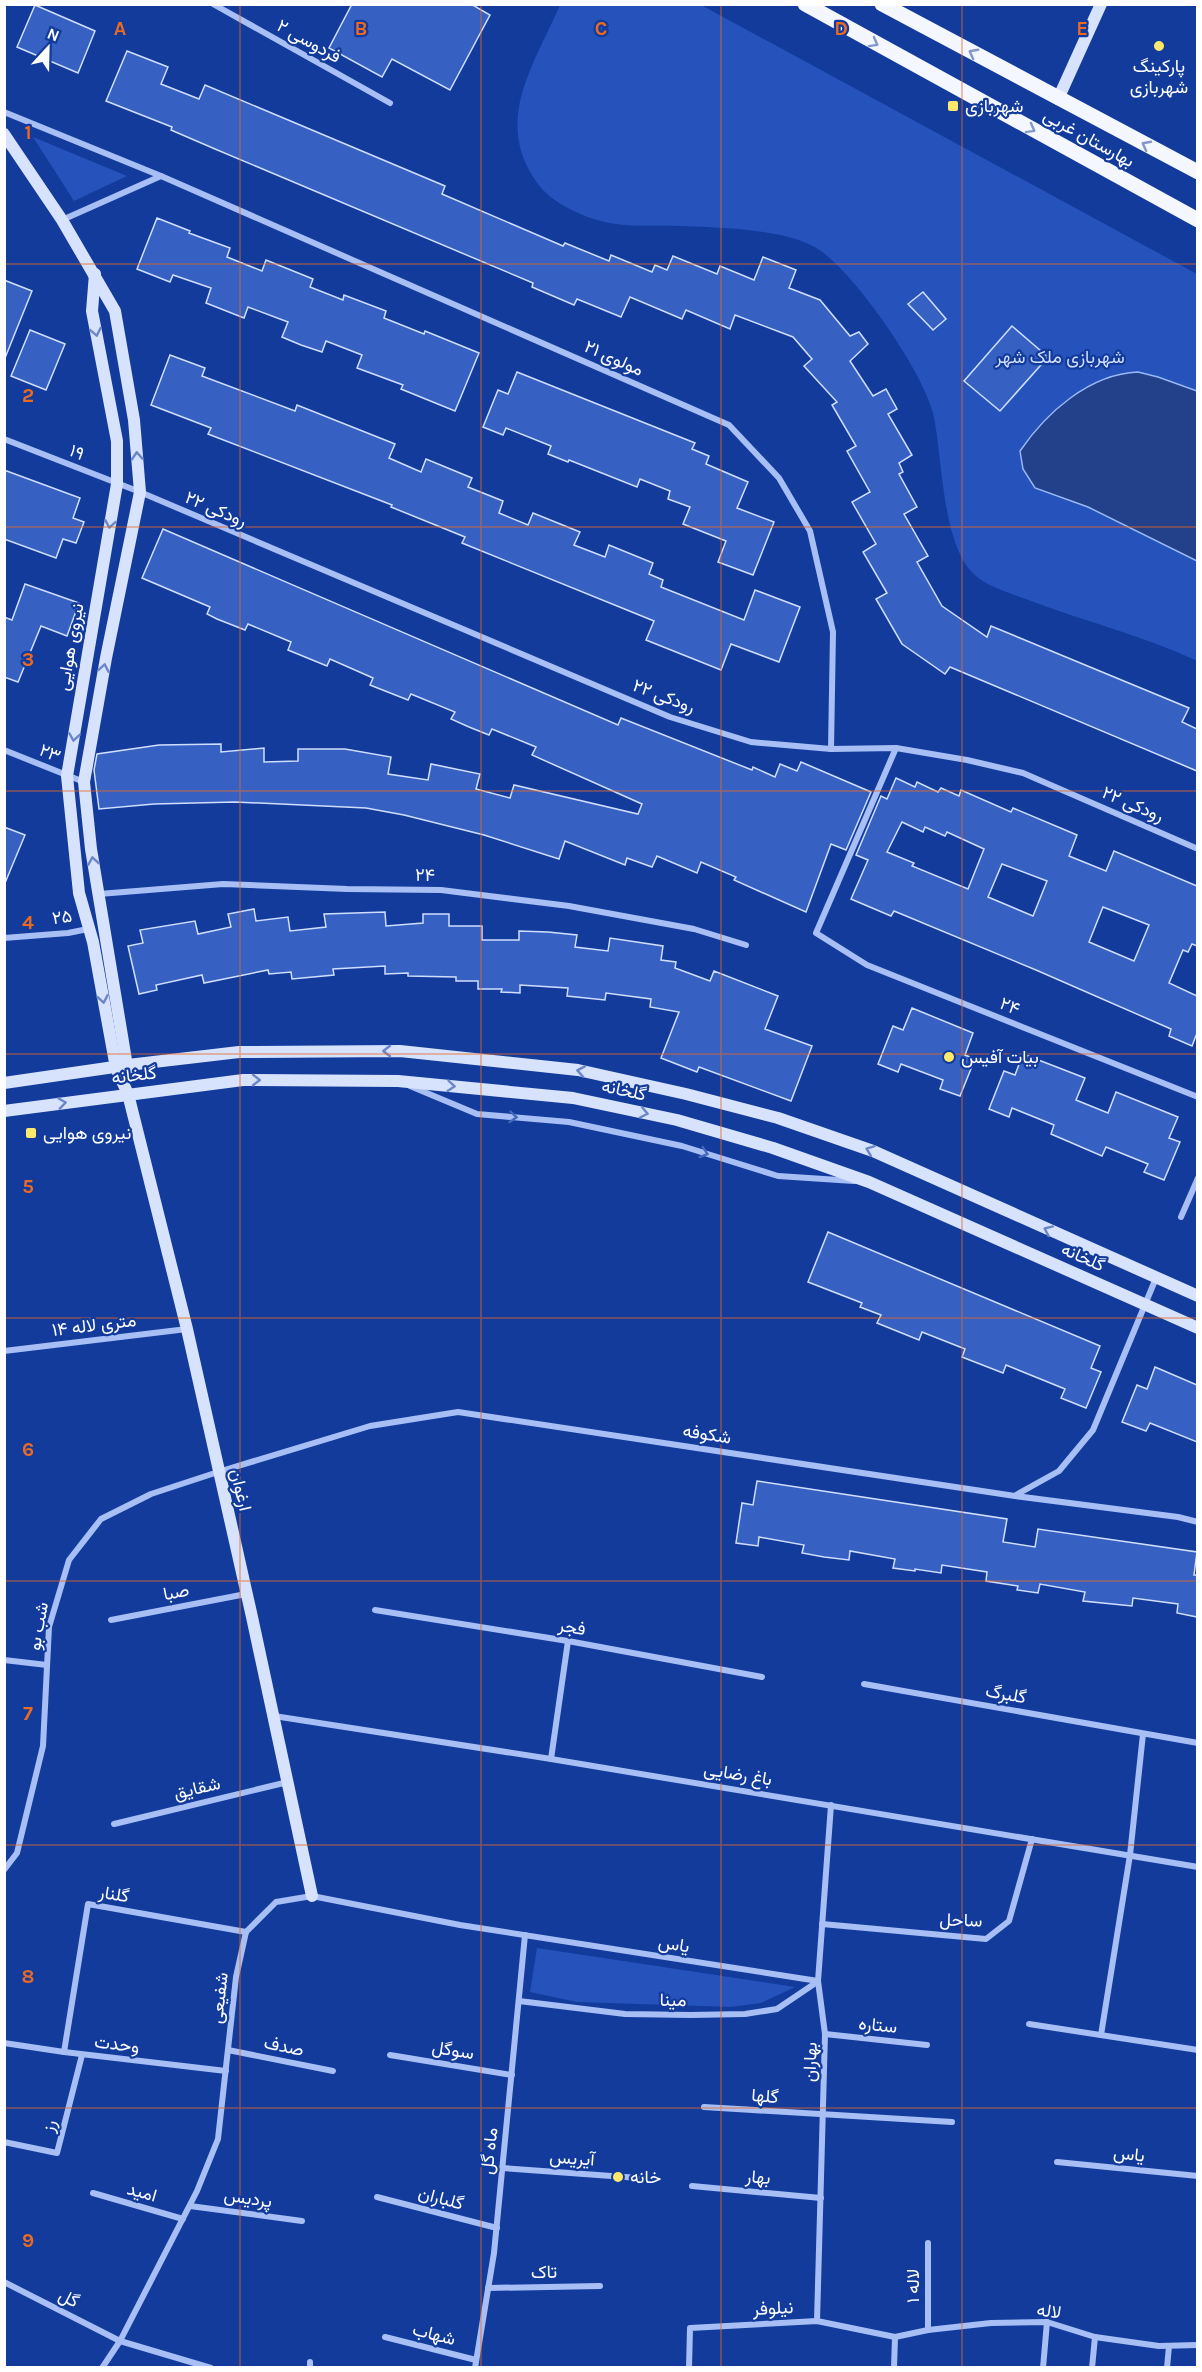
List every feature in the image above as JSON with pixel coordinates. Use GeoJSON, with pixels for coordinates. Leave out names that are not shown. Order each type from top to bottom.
{"type":"FeatureCollection","features":[{"type":"Feature","properties":{"kind":"main road","name":"بهارستان غربی"},"geometry":{"type":"LineString","coordinates":[[805,4],[1197,220]]}},
{"type":"Feature","properties":{"kind":"main road","name":"بهارستان غربی"},"geometry":{"type":"LineString","coordinates":[[882,4],[1197,172]]}},
{"type":"Feature","properties":{"kind":"street","name":"فردوسی ۲"},"geometry":{"type":"LineString","coordinates":[[213,4],[390,103]]}},
{"type":"Feature","properties":{"kind":"street"},"geometry":{"type":"LineString","coordinates":[[1058,99],[1101,4]]}},
{"type":"Feature","properties":{"kind":"street","name":"مولوی ۲۱"},"geometry":{"type":"LineString","coordinates":[[4,112],[161,176],[729,425],[779,478],[810,531],[833,632],[831,749]]}},
{"type":"Feature","properties":{"kind":"street","name":"نیروی هوایی"},"geometry":{"type":"LineString","coordinates":[[4,134],[62,220],[115,311],[134,420],[140,492],[106,658],[84,782],[122,1066]]}},
{"type":"Feature","properties":{"kind":"street"},"geometry":{"type":"LineString","coordinates":[[62,220],[161,176]]}},
{"type":"Feature","properties":{"kind":"street","name":"نیروی هوایی"},"geometry":{"type":"LineString","coordinates":[[95,274],[92,311],[117,441],[117,484],[67,776],[79,893],[122,1066]]}},
{"type":"Feature","properties":{"kind":"street","name":"۱۹"},"geometry":{"type":"LineString","coordinates":[[4,439],[140,492]]}},
{"type":"Feature","properties":{"kind":"street","name":"رودکی ۲۲"},"geometry":{"type":"LineString","coordinates":[[140,492],[670,717],[751,742],[831,749],[896,748],[967,760],[1023,773],[1197,849]]}},
{"type":"Feature","properties":{"kind":"street","name":"۲۴"},"geometry":{"type":"LineString","coordinates":[[896,748],[816,933],[867,965],[1197,1096]]}},
{"type":"Feature","properties":{"kind":"street","name":"۲۳"},"geometry":{"type":"LineString","coordinates":[[4,750],[84,782]]}},
{"type":"Feature","properties":{"kind":"street","name":"۲۴"},"geometry":{"type":"LineString","coordinates":[[99,894],[223,884],[441,891],[569,906],[683,927],[746,945]]}},
{"type":"Feature","properties":{"kind":"street"},"geometry":{"type":"LineString","coordinates":[[79,893],[99,894]]}},
{"type":"Feature","properties":{"kind":"street","name":"۲۵"},"geometry":{"type":"LineString","coordinates":[[4,938],[68,933],[88,928]]}},
{"type":"Feature","properties":{"kind":"street","name":"گلخانه"},"geometry":{"type":"LineString","coordinates":[[4,1083],[239,1052],[400,1051],[579,1070],[778,1118],[873,1151],[1197,1296]]}},
{"type":"Feature","properties":{"kind":"street","name":"ارغوان"},"geometry":{"type":"LineString","coordinates":[[122,1066],[187,1329],[312,1896]]}},
{"type":"Feature","properties":{"kind":"street","name":"گلخانه"},"geometry":{"type":"LineString","coordinates":[[4,1111],[243,1080],[398,1081],[573,1098],[677,1120],[773,1148],[869,1182],[1197,1328]]}},
{"type":"Feature","properties":{"kind":"street"},"geometry":{"type":"LineString","coordinates":[[398,1081],[477,1114],[568,1122],[682,1146],[778,1176],[869,1182]]}},
{"type":"Feature","properties":{"kind":"street"},"geometry":{"type":"LineString","coordinates":[[1181,1217],[1197,1178]]}},
{"type":"Feature","properties":{"kind":"street"},"geometry":{"type":"LineString","coordinates":[[1015,1496],[1059,1471],[1093,1430],[1156,1278]]}},
{"type":"Feature","properties":{"kind":"street","name":"۱۴ متری لاله"},"geometry":{"type":"LineString","coordinates":[[4,1351],[187,1329]]}},
{"type":"Feature","properties":{"kind":"street","name":"شکوفه"},"geometry":{"type":"LineString","coordinates":[[218,1472],[370,1426],[458,1412],[1015,1496],[1178,1517],[1197,1522]]}},
{"type":"Feature","properties":{"kind":"street","name":"شب بو"},"geometry":{"type":"LineString","coordinates":[[4,1870],[16,1853],[43,1746],[49,1627],[69,1560],[100,1519],[151,1494],[218,1472]]}},
{"type":"Feature","properties":{"kind":"street","name":"صبا"},"geometry":{"type":"LineString","coordinates":[[111,1620],[247,1594]]}},
{"type":"Feature","properties":{"kind":"street","name":"فجر"},"geometry":{"type":"LineString","coordinates":[[375,1610],[568,1641],[762,1677]]}},
{"type":"Feature","properties":{"kind":"street"},"geometry":{"type":"LineString","coordinates":[[551,1759],[568,1641]]}},
{"type":"Feature","properties":{"kind":"street"},"geometry":{"type":"LineString","coordinates":[[4,1660],[47,1665]]}},
{"type":"Feature","properties":{"kind":"street","name":"گلبرگ"},"geometry":{"type":"LineString","coordinates":[[864,1684],[1197,1743]]}},
{"type":"Feature","properties":{"kind":"street","name":"باغ رضایی"},"geometry":{"type":"LineString","coordinates":[[273,1716],[551,1759],[1197,1866]]}},
{"type":"Feature","properties":{"kind":"street"},"geometry":{"type":"LineString","coordinates":[[1101,2035],[1130,1855],[1143,1734]]}},
{"type":"Feature","properties":{"kind":"street","name":"شقایق"},"geometry":{"type":"LineString","coordinates":[[114,1824],[288,1782]]}},
{"type":"Feature","properties":{"kind":"street","name":"بهاران"},"geometry":{"type":"LineString","coordinates":[[817,2321],[825,2034],[818,1981],[831,1805]]}},
{"type":"Feature","properties":{"kind":"street","name":"ساحل"},"geometry":{"type":"LineString","coordinates":[[822,1924],[986,1939],[1009,1921],[1032,1839]]}},
{"type":"Feature","properties":{"kind":"street"},"geometry":{"type":"LineString","coordinates":[[246,1932],[276,1902],[312,1896],[525,1935]]}},
{"type":"Feature","properties":{"kind":"street","name":"گلنار"},"geometry":{"type":"LineString","coordinates":[[64,2052],[88,1904],[246,1932]]}},
{"type":"Feature","properties":{"kind":"street","name":"شفیعی"},"geometry":{"type":"LineString","coordinates":[[102,2367],[120,2341],[190,2206],[218,2139],[236,1977],[246,1932]]}},
{"type":"Feature","properties":{"kind":"street","name":"یاس"},"geometry":{"type":"LineString","coordinates":[[525,1935],[818,1981]]}},
{"type":"Feature","properties":{"kind":"street","name":"ماه گل"},"geometry":{"type":"LineString","coordinates":[[475,2367],[497,2228],[525,1935]]}},
{"type":"Feature","properties":{"kind":"street","name":"مینا"},"geometry":{"type":"LineString","coordinates":[[519,2001],[625,2013],[691,2016],[745,2014],[777,2009],[818,1981]]}},
{"type":"Feature","properties":{"kind":"street"},"geometry":{"type":"LineString","coordinates":[[1029,2024],[1197,2050]]}},
{"type":"Feature","properties":{"kind":"street","name":"ستاره"},"geometry":{"type":"LineString","coordinates":[[825,2034],[927,2045]]}},
{"type":"Feature","properties":{"kind":"street","name":"وحدت"},"geometry":{"type":"LineString","coordinates":[[4,2043],[82,2055],[226,2071]]}},
{"type":"Feature","properties":{"kind":"street","name":"صدف"},"geometry":{"type":"LineString","coordinates":[[228,2050],[333,2071]]}},
{"type":"Feature","properties":{"kind":"street","name":"رز"},"geometry":{"type":"LineString","coordinates":[[4,2142],[57,2153],[82,2055]]}},
{"type":"Feature","properties":{"kind":"street","name":"سوگل"},"geometry":{"type":"LineString","coordinates":[[390,2055],[512,2075]]}},
{"type":"Feature","properties":{"kind":"street","name":"گلها"},"geometry":{"type":"LineString","coordinates":[[705,2107],[952,2122]]}},
{"type":"Feature","properties":{"kind":"street","name":"یاس"},"geometry":{"type":"LineString","coordinates":[[1057,2162],[1197,2176]]}},
{"type":"Feature","properties":{"kind":"street","name":"آیریس"},"geometry":{"type":"LineString","coordinates":[[502,2168],[639,2178]]}},
{"type":"Feature","properties":{"kind":"street","name":"بهار"},"geometry":{"type":"LineString","coordinates":[[692,2186],[821,2198]]}},
{"type":"Feature","properties":{"kind":"street","name":"امید"},"geometry":{"type":"LineString","coordinates":[[93,2193],[183,2219]]}},
{"type":"Feature","properties":{"kind":"street","name":"گلباران"},"geometry":{"type":"LineString","coordinates":[[377,2197],[497,2228]]}},
{"type":"Feature","properties":{"kind":"street","name":"پردیس"},"geometry":{"type":"LineString","coordinates":[[190,2206],[302,2221]]}},
{"type":"Feature","properties":{"kind":"street","name":"لاله ۱"},"geometry":{"type":"LineString","coordinates":[[928,2243],[928,2330]]}},
{"type":"Feature","properties":{"kind":"street","name":"گل"},"geometry":{"type":"LineString","coordinates":[[4,2282],[120,2341]]}},
{"type":"Feature","properties":{"kind":"street","name":"تاک"},"geometry":{"type":"LineString","coordinates":[[488,2288],[600,2286]]}},
{"type":"Feature","properties":{"kind":"street","name":"نیلوفر"},"geometry":{"type":"LineString","coordinates":[[689,2367],[690,2328],[817,2321],[895,2337]]}},
{"type":"Feature","properties":{"kind":"street"},"geometry":{"type":"LineString","coordinates":[[1043,2367],[1047,2322]]}},
{"type":"Feature","properties":{"kind":"street","name":"لاله"},"geometry":{"type":"LineString","coordinates":[[895,2337],[928,2330],[991,2323],[1047,2322],[1095,2337],[1169,2346],[1197,2345]]}},
{"type":"Feature","properties":{"kind":"street","name":"شهاب"},"geometry":{"type":"LineString","coordinates":[[385,2337],[476,2360]]}},
{"type":"Feature","properties":{"kind":"street"},"geometry":{"type":"LineString","coordinates":[[894,2367],[895,2337]]}},
{"type":"Feature","properties":{"kind":"street"},"geometry":{"type":"LineString","coordinates":[[1092,2367],[1095,2337]]}},
{"type":"Feature","properties":{"kind":"street"},"geometry":{"type":"LineString","coordinates":[[120,2341],[211,2367]]}},
{"type":"Feature","properties":{"kind":"street"},"geometry":{"type":"LineString","coordinates":[[1167,2367],[1169,2346]]}},
{"type":"Feature","properties":{"kind":"green space","name":"شهربازی ملک شهر"},"geometry":{"type":"Polygon","coordinates":[[[560,5],[701,5],[1197,274],[1197,661],[1156,644],[1002,590],[976,576],[965,562],[956,544],[950,523],[933,413],[927,395],[902,350],[869,302],[836,264],[821,251],[793,238],[753,231],[610,223],[568,208],[545,192],[525,161],[518,138],[518,116],[529,72],[560,5]]]}},
{"type":"Feature","properties":{"kind":"green space"},"geometry":{"type":"Polygon","coordinates":[[[33,137],[127,176],[74,201],[33,137]]]}},
{"type":"Feature","properties":{"kind":"green space"},"geometry":{"type":"Polygon","coordinates":[[[537,1948],[795,1987],[761,2003],[731,2007],[577,2002],[530,1992],[537,1948]]]}},
{"type":"Feature","properties":{"kind":"shaded area"},"geometry":{"type":"Polygon","coordinates":[[[1138,372],[1197,391],[1197,561],[1088,507],[1035,488],[1023,469],[1020,451],[1043,423],[1070,398],[1103,380],[1120,374],[1138,372]]]}},
{"type":"Feature","properties":{"kind":"building"},"geometry":{"type":"Polygon","coordinates":[[[352,4],[471,4],[490,15],[450,90],[392,59],[382,77],[329,48],[352,4]]]}},
{"type":"Feature","properties":{"kind":"building"},"geometry":{"type":"Polygon","coordinates":[[[35,5],[95,31],[78,73],[17,47],[35,5]]]}},
{"type":"Feature","properties":{"kind":"building"},"geometry":{"type":"Polygon","coordinates":[[[127,51],[168,67],[161,84],[199,99],[205,85],[445,186],[442,194],[563,246],[565,243],[609,261],[611,255],[652,272],[655,265],[667,270],[673,256],[717,274],[720,266],[754,280],[763,257],[796,270],[789,288],[820,300],[850,336],[859,332],[868,344],[850,361],[873,396],[886,389],[897,409],[888,414],[912,455],[899,463],[903,472],[899,474],[917,507],[904,514],[928,556],[917,562],[942,606],[987,637],[991,626],[1189,708],[1182,722],[1197,729],[1197,771],[950,667],[945,674],[902,644],[876,599],[887,593],[863,552],[876,544],[852,502],[870,492],[847,451],[856,446],[832,405],[837,402],[804,366],[812,359],[793,337],[735,315],[730,329],[686,310],[682,319],[630,297],[621,317],[577,299],[574,305],[532,287],[533,283],[171,130],[172,127],[106,101],[127,51]]]}},
{"type":"Feature","properties":{"kind":"building"},"geometry":{"type":"Polygon","coordinates":[[[157,218],[230,248],[227,257],[262,271],[266,260],[313,279],[310,287],[343,300],[344,295],[386,311],[384,318],[424,334],[425,331],[479,353],[455,411],[401,389],[403,385],[357,368],[362,355],[326,341],[322,352],[301,345],[282,337],[288,322],[248,307],[244,318],[206,303],[211,288],[173,275],[170,282],[137,269],[157,218]]]}},
{"type":"Feature","properties":{"kind":"building"},"geometry":{"type":"Polygon","coordinates":[[[4,280],[32,291],[5,358],[4,358],[4,280]]]}},
{"type":"Feature","properties":{"kind":"building"},"geometry":{"type":"Polygon","coordinates":[[[923,292],[946,319],[933,330],[908,304],[923,292]]]}},
{"type":"Feature","properties":{"kind":"building"},"geometry":{"type":"Polygon","coordinates":[[[1012,326],[1048,357],[1000,411],[964,381],[1012,326]]]}},
{"type":"Feature","properties":{"kind":"building"},"geometry":{"type":"Polygon","coordinates":[[[30,330],[65,344],[46,390],[11,376],[30,330]]]}},
{"type":"Feature","properties":{"kind":"building"},"geometry":{"type":"Polygon","coordinates":[[[170,355],[205,368],[202,376],[295,411],[297,405],[395,444],[389,458],[421,472],[426,459],[472,478],[468,487],[503,501],[499,513],[528,525],[533,513],[580,532],[574,545],[605,557],[609,545],[653,563],[649,574],[663,580],[661,587],[744,620],[755,590],[800,607],[779,662],[731,644],[721,670],[646,640],[654,621],[462,543],[465,537],[391,507],[392,505],[208,434],[211,428],[151,405],[170,355]]]}},
{"type":"Feature","properties":{"kind":"building"},"geometry":{"type":"Polygon","coordinates":[[[517,372],[695,443],[692,449],[709,456],[706,464],[748,482],[737,508],[774,522],[753,575],[718,562],[726,541],[683,524],[690,507],[668,499],[670,491],[640,479],[637,487],[548,454],[551,446],[506,428],[503,435],[483,427],[498,390],[508,394],[517,372]]]}},
{"type":"Feature","properties":{"kind":"building"},"geometry":{"type":"Polygon","coordinates":[[[4,470],[80,498],[73,518],[84,522],[76,543],[63,539],[56,558],[4,539],[4,470]]]}},
{"type":"Feature","properties":{"kind":"building"},"geometry":{"type":"Polygon","coordinates":[[[163,529],[618,725],[621,718],[775,777],[780,764],[797,771],[801,762],[871,792],[846,850],[831,844],[806,912],[734,880],[736,877],[701,862],[697,873],[657,856],[652,867],[627,858],[625,865],[565,841],[559,859],[484,835],[366,808],[235,802],[154,804],[99,809],[94,770],[97,754],[159,745],[221,744],[221,752],[264,748],[264,762],[298,761],[298,749],[345,749],[391,757],[388,774],[428,780],[431,764],[480,774],[476,789],[510,798],[514,785],[638,814],[642,804],[532,755],[536,747],[492,729],[489,735],[469,727],[451,719],[455,712],[411,694],[408,700],[370,685],[373,678],[330,659],[327,666],[288,650],[291,642],[248,624],[245,630],[217,619],[207,614],[210,607],[142,578],[163,529]]]}},
{"type":"Feature","properties":{"kind":"building"},"geometry":{"type":"Polygon","coordinates":[[[25,584],[79,603],[67,636],[41,626],[18,682],[4,677],[4,617],[12,620],[25,584]]]}},
{"type":"Feature","properties":{"kind":"building"},"geometry":{"type":"Polygon","coordinates":[[[896,778],[915,787],[917,782],[938,792],[941,788],[959,796],[961,790],[1011,812],[1013,808],[1077,835],[1069,856],[1106,871],[1114,851],[1197,886],[1197,946],[1192,944],[1188,952],[1183,950],[1169,983],[1197,996],[1197,1033],[1192,1046],[1169,1036],[1171,1029],[1036,970],[894,911],[891,916],[851,899],[868,860],[856,855],[881,796],[887,799],[896,778]],[[902,822],[887,852],[914,863],[912,866],[968,889],[984,849],[947,832],[945,836],[925,827],[923,832],[902,822]],[[1002,864],[988,897],[1033,916],[1047,881],[1002,864]],[[1103,907],[1089,942],[1134,961],[1149,925],[1103,907]]]}},
{"type":"Feature","properties":{"kind":"building"},"geometry":{"type":"Polygon","coordinates":[[[4,827],[25,835],[5,883],[4,883],[4,827]]]}},
{"type":"Feature","properties":{"kind":"building"},"geometry":{"type":"Polygon","coordinates":[[[254,909],[256,921],[288,917],[290,931],[326,927],[324,914],[385,912],[386,926],[423,923],[423,914],[449,914],[449,926],[482,926],[482,940],[519,940],[519,931],[577,935],[575,947],[608,951],[610,938],[663,946],[661,960],[676,962],[675,968],[710,981],[714,971],[778,996],[765,1029],[812,1046],[791,1101],[699,1067],[697,1072],[661,1058],[679,1012],[650,1007],[651,999],[606,993],[605,1000],[567,996],[568,988],[520,985],[520,993],[501,992],[502,989],[478,989],[478,981],[456,981],[456,977],[408,976],[408,973],[385,974],[385,966],[333,969],[334,975],[292,979],[291,972],[269,974],[268,970],[204,983],[202,975],[156,985],[157,990],[139,994],[128,946],[143,943],[140,930],[195,921],[198,934],[231,927],[228,914],[254,909]]]}},
{"type":"Feature","properties":{"kind":"building"},"geometry":{"type":"Polygon","coordinates":[[[912,1008],[973,1033],[965,1055],[975,1059],[960,1096],[940,1089],[943,1080],[901,1064],[898,1072],[878,1064],[893,1026],[903,1030],[912,1008]]]}},
{"type":"Feature","properties":{"kind":"building"},"geometry":{"type":"Polygon","coordinates":[[[1023,1054],[1085,1078],[1076,1100],[1108,1113],[1116,1092],[1178,1117],[1169,1138],[1180,1142],[1164,1180],[1144,1172],[1148,1164],[1106,1147],[1102,1156],[1051,1134],[1054,1125],[1012,1108],[1009,1117],[989,1109],[1004,1071],[1015,1075],[1023,1054]]]}},
{"type":"Feature","properties":{"kind":"building"},"geometry":{"type":"Polygon","coordinates":[[[828,1232],[1100,1346],[1091,1368],[1101,1372],[1086,1408],[1061,1398],[1065,1389],[1006,1365],[1003,1373],[962,1357],[965,1349],[922,1332],[919,1340],[877,1323],[881,1315],[860,1307],[862,1303],[808,1282],[828,1232]]]}},
{"type":"Feature","properties":{"kind":"building"},"geometry":{"type":"Polygon","coordinates":[[[1155,1367],[1197,1385],[1197,1442],[1150,1423],[1146,1431],[1122,1422],[1137,1385],[1147,1389],[1155,1367]]]}},
{"type":"Feature","properties":{"kind":"building"},"geometry":{"type":"Polygon","coordinates":[[[757,1481],[1007,1519],[1003,1542],[1035,1547],[1038,1529],[1197,1552],[1194,1575],[1197,1575],[1197,1617],[1177,1613],[1178,1604],[1133,1598],[1132,1606],[1083,1601],[1085,1592],[1040,1584],[1038,1593],[1017,1590],[1018,1586],[986,1581],[987,1572],[942,1565],[941,1573],[893,1568],[895,1559],[850,1551],[849,1560],[824,1557],[802,1553],[804,1545],[759,1537],[758,1546],[736,1543],[742,1503],[753,1505],[757,1481]]]}},
{"type":"Feature","properties":{"kind":"place","name":"پارکینگ شهربازی"},"geometry":{"type":"Point","coordinates":[1159,46]}},
{"type":"Feature","properties":{"kind":"place","name":"شهربازی"},"geometry":{"type":"Point","coordinates":[953,106]}},
{"type":"Feature","properties":{"kind":"place","name":"بیات آفیس"},"geometry":{"type":"Point","coordinates":[949,1057]}},
{"type":"Feature","properties":{"kind":"place","name":"نیروی هوایی"},"geometry":{"type":"Point","coordinates":[31,1133]}},
{"type":"Feature","properties":{"kind":"place","name":"خانه"},"geometry":{"type":"Point","coordinates":[618,2177]}}]}
